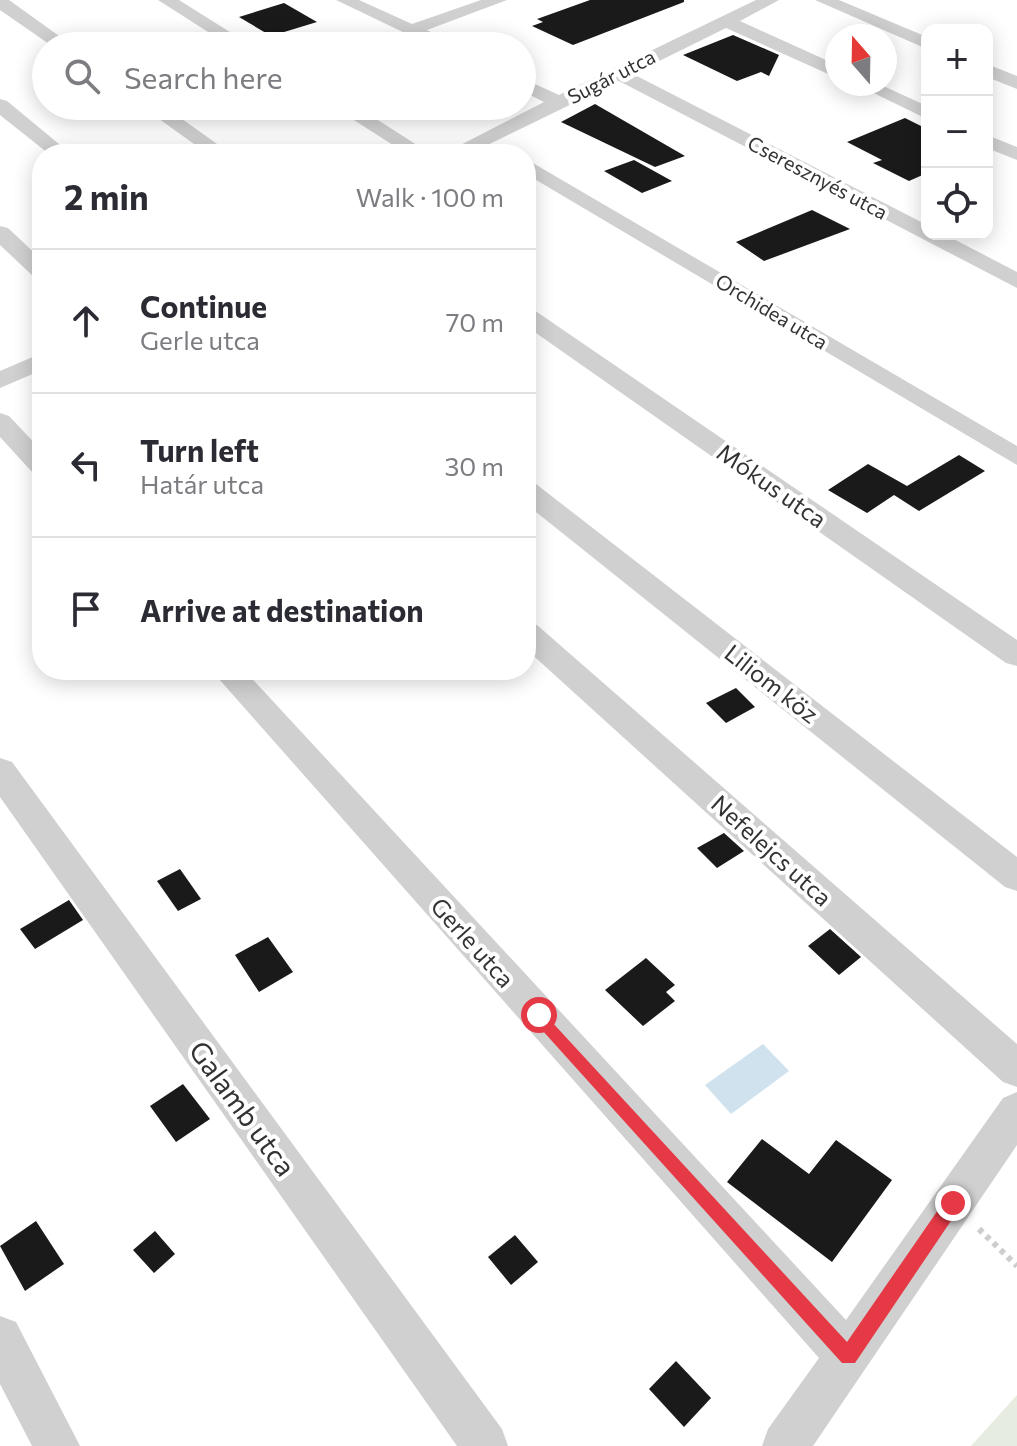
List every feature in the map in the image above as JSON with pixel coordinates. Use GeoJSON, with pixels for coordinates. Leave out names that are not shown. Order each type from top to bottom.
{"type":"FeatureCollection","features":[{"type":"Feature","properties":{"kind":"street"},"geometry":{"type":"LineString","coordinates":[[167,0],[220,32]]}},
{"type":"Feature","properties":{"kind":"street"},"geometry":{"type":"LineString","coordinates":[[345,0],[420,32]]}},
{"type":"Feature","properties":{"kind":"street"},"geometry":{"type":"LineString","coordinates":[[414,29],[498,0]]}},
{"type":"Feature","properties":{"kind":"street","name":"Sugár utca"},"geometry":{"type":"LineString","coordinates":[[536,115],[723,20],[770,0]]}},
{"type":"Feature","properties":{"kind":"street"},"geometry":{"type":"LineString","coordinates":[[824,0],[921,41]]}},
{"type":"Feature","properties":{"kind":"street"},"geometry":{"type":"LineString","coordinates":[[0,2],[44,32]]}},
{"type":"Feature","properties":{"kind":"street"},"geometry":{"type":"LineString","coordinates":[[723,20],[825,67]]}},
{"type":"Feature","properties":{"kind":"street","name":"Cseresznyés utca"},"geometry":{"type":"LineString","coordinates":[[618,73],[1017,281]]}},
{"type":"Feature","properties":{"kind":"street"},"geometry":{"type":"LineString","coordinates":[[993,73],[1017,83]]}},
{"type":"Feature","properties":{"kind":"street"},"geometry":{"type":"LineString","coordinates":[[536,91],[560,103]]}},
{"type":"Feature","properties":{"kind":"street"},"geometry":{"type":"LineString","coordinates":[[890,96],[921,110]]}},
{"type":"Feature","properties":{"kind":"street"},"geometry":{"type":"LineString","coordinates":[[0,105],[49,144]]}},
{"type":"Feature","properties":{"kind":"street"},"geometry":{"type":"LineString","coordinates":[[171,120],[206,144]]}},
{"type":"Feature","properties":{"kind":"street"},"geometry":{"type":"LineString","coordinates":[[365,120],[405,144]]}},
{"type":"Feature","properties":{"kind":"street","name":"Sugár utca"},"geometry":{"type":"LineString","coordinates":[[478,144],[527,120]]}},
{"type":"Feature","properties":{"kind":"street"},"geometry":{"type":"LineString","coordinates":[[486,141],[491,144]]}},
{"type":"Feature","properties":{"kind":"street"},"geometry":{"type":"LineString","coordinates":[[993,144],[1017,154]]}},
{"type":"Feature","properties":{"kind":"street","name":"Orchidea utca"},"geometry":{"type":"LineString","coordinates":[[536,171],[1017,457]]}},
{"type":"Feature","properties":{"kind":"street"},"geometry":{"type":"LineString","coordinates":[[0,233],[32,263]]}},
{"type":"Feature","properties":{"kind":"street","name":"Mókus utca"},"geometry":{"type":"LineString","coordinates":[[536,322],[1017,655]]}},
{"type":"Feature","properties":{"kind":"street"},"geometry":{"type":"LineString","coordinates":[[0,381],[32,365]]}},
{"type":"Feature","properties":{"kind":"street"},"geometry":{"type":"LineString","coordinates":[[0,421],[32,456]]}},
{"type":"Feature","properties":{"kind":"street","name":"Liliom köz"},"geometry":{"type":"LineString","coordinates":[[536,498],[1017,877]]}},
{"type":"Feature","properties":{"kind":"street","name":"Nefelejcs utca"},"geometry":{"type":"LineString","coordinates":[[536,641],[1017,1069]]}},
{"type":"Feature","properties":{"kind":"street","name":"Gerle utca"},"geometry":{"type":"LineString","coordinates":[[235,680],[848,1356]]}},
{"type":"Feature","properties":{"kind":"street","name":"Galamb utca"},"geometry":{"type":"LineString","coordinates":[[0,771],[485,1446]]}},
{"type":"Feature","properties":{"kind":"street"},"geometry":{"type":"LineString","coordinates":[[785,1446],[1017,1111]]}},
{"type":"Feature","properties":{"kind":"street"},"geometry":{"type":"LineString","coordinates":[[0,1338],[57,1446]]}},
{"type":"Feature","properties":{"kind":"path"},"geometry":{"type":"LineString","coordinates":[[953,1203],[1017,1266]]}},
{"type":"Feature","properties":{"kind":"shaded area"},"geometry":{"type":"Polygon","coordinates":[[[1017,1395],[1017,1446],[971,1446],[1017,1395]]]}},
{"type":"Feature","properties":{"kind":"water"},"geometry":{"type":"Polygon","coordinates":[[[763,1044],[789,1071],[731,1114],[705,1085],[763,1044]]]}},
{"type":"Feature","properties":{"kind":"building"},"geometry":{"type":"Polygon","coordinates":[[[590,0],[684,2],[573,45],[532,26],[543,22],[537,19],[590,0]]]}},
{"type":"Feature","properties":{"kind":"building"},"geometry":{"type":"Polygon","coordinates":[[[284,3],[317,22],[284,32],[264,32],[239,17],[284,3]]]}},
{"type":"Feature","properties":{"kind":"building"},"geometry":{"type":"Polygon","coordinates":[[[733,35],[779,55],[769,76],[761,72],[737,81],[683,55],[733,35]]]}},
{"type":"Feature","properties":{"kind":"building"},"geometry":{"type":"Polygon","coordinates":[[[595,104],[685,156],[655,167],[561,122],[595,104]]]}},
{"type":"Feature","properties":{"kind":"building"},"geometry":{"type":"Polygon","coordinates":[[[905,118],[921,126],[921,176],[909,181],[873,163],[882,160],[847,142],[905,118]]]}},
{"type":"Feature","properties":{"kind":"building"},"geometry":{"type":"Polygon","coordinates":[[[634,160],[672,181],[642,193],[604,171],[634,160]]]}},
{"type":"Feature","properties":{"kind":"building"},"geometry":{"type":"Polygon","coordinates":[[[812,210],[850,229],[764,261],[736,242],[812,210]]]}},
{"type":"Feature","properties":{"kind":"building"},"geometry":{"type":"Polygon","coordinates":[[[959,455],[985,471],[919,511],[894,495],[867,513],[828,490],[868,464],[907,486],[959,455]]]}},
{"type":"Feature","properties":{"kind":"building"},"geometry":{"type":"Polygon","coordinates":[[[736,688],[755,707],[726,723],[706,703],[736,688]]]}},
{"type":"Feature","properties":{"kind":"building"},"geometry":{"type":"Polygon","coordinates":[[[724,833],[744,851],[717,868],[697,848],[724,833]]]}},
{"type":"Feature","properties":{"kind":"building"},"geometry":{"type":"Polygon","coordinates":[[[180,869],[201,899],[178,911],[157,881],[180,869]]]}},
{"type":"Feature","properties":{"kind":"building"},"geometry":{"type":"Polygon","coordinates":[[[69,900],[83,920],[35,949],[20,929],[69,900]]]}},
{"type":"Feature","properties":{"kind":"building"},"geometry":{"type":"Polygon","coordinates":[[[830,929],[861,957],[839,975],[808,946],[830,929]]]}},
{"type":"Feature","properties":{"kind":"building"},"geometry":{"type":"Polygon","coordinates":[[[268,937],[293,972],[259,992],[235,955],[268,937]]]}},
{"type":"Feature","properties":{"kind":"building"},"geometry":{"type":"Polygon","coordinates":[[[646,958],[675,985],[666,992],[675,1001],[643,1026],[605,990],[646,958]]]}},
{"type":"Feature","properties":{"kind":"building"},"geometry":{"type":"Polygon","coordinates":[[[183,1084],[210,1119],[176,1142],[150,1106],[183,1084]]]}},
{"type":"Feature","properties":{"kind":"building"},"geometry":{"type":"Polygon","coordinates":[[[762,1139],[809,1174],[836,1140],[892,1180],[832,1262],[727,1182],[762,1139]]]}},
{"type":"Feature","properties":{"kind":"building"},"geometry":{"type":"Polygon","coordinates":[[[36,1221],[64,1264],[25,1291],[0,1246],[36,1221]]]}},
{"type":"Feature","properties":{"kind":"building"},"geometry":{"type":"Polygon","coordinates":[[[155,1231],[175,1254],[154,1273],[133,1250],[155,1231]]]}},
{"type":"Feature","properties":{"kind":"building"},"geometry":{"type":"Polygon","coordinates":[[[515,1235],[538,1262],[511,1285],[488,1257],[515,1235]]]}},
{"type":"Feature","properties":{"kind":"building"},"geometry":{"type":"Polygon","coordinates":[[[676,1361],[711,1398],[684,1427],[649,1389],[676,1361]]]}},
{"type":"Feature","properties":{"kind":"route"},"geometry":{"type":"LineString","coordinates":[[539,1015],[848,1356],[953,1203]]}}]}
